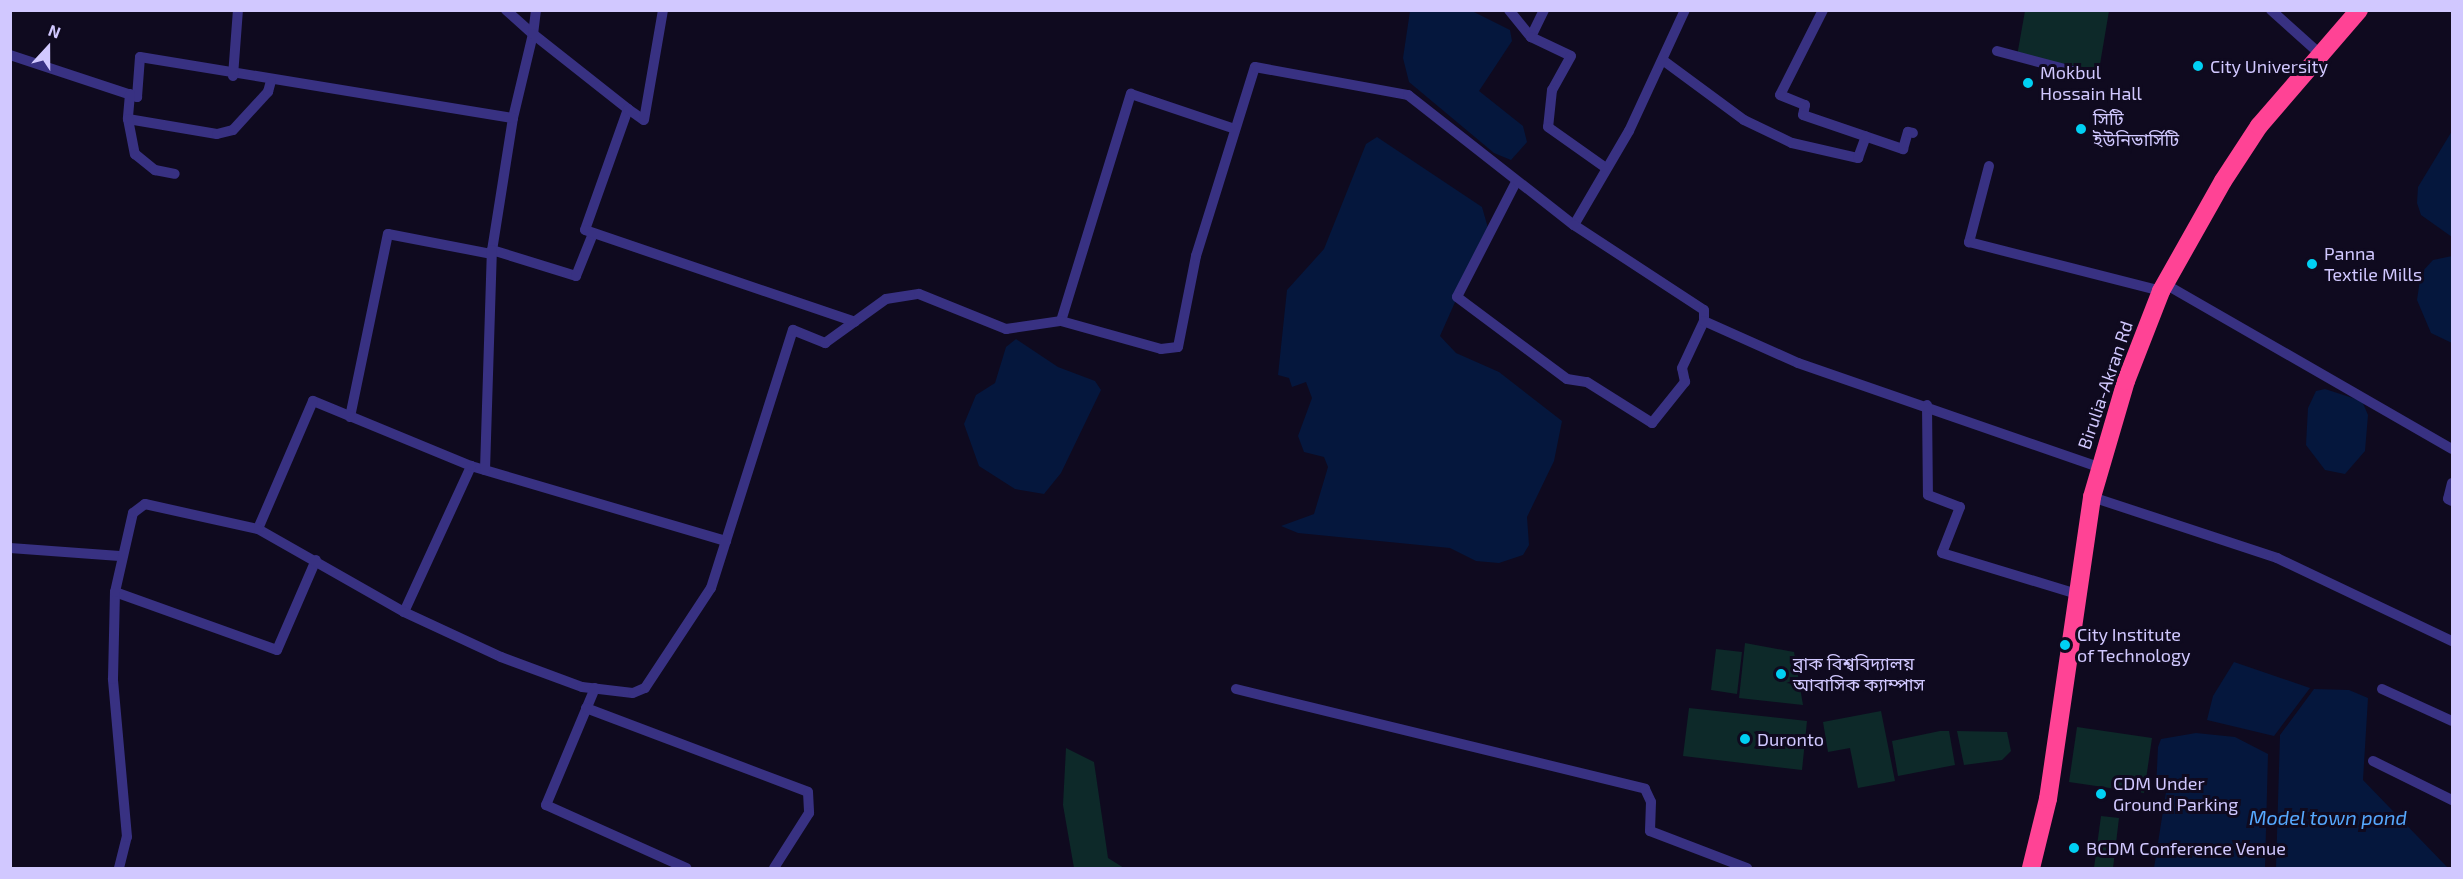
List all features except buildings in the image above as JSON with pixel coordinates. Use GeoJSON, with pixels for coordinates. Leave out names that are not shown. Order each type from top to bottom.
{"type":"FeatureCollection","features":[{"type":"Feature","properties":{"kind":"highway","name":"Birulia-Akran Rd"},"geometry":{"type":"LineString","coordinates":[[2031,868],[2048,799],[2077,594],[2099,466],[2163,287],[2259,126],[2319,53],[2359,10]]}},
{"type":"Feature","properties":{"kind":"street"},"geometry":{"type":"LineString","coordinates":[[233,76],[238,10]]}},
{"type":"Feature","properties":{"kind":"street"},"geometry":{"type":"LineString","coordinates":[[506,10],[644,120],[663,10]]}},
{"type":"Feature","properties":{"kind":"street"},"geometry":{"type":"LineString","coordinates":[[485,470],[492,252],[513,118],[534,34],[536,10]]}},
{"type":"Feature","properties":{"kind":"street"},"geometry":{"type":"LineString","coordinates":[[1509,10],[1531,38],[1571,56],[1552,90],[1548,128],[1606,168]]}},
{"type":"Feature","properties":{"kind":"street"},"geometry":{"type":"LineString","coordinates":[[1531,38],[1544,10]]}},
{"type":"Feature","properties":{"kind":"street"},"geometry":{"type":"LineString","coordinates":[[1574,225],[1664,61],[1685,10]]}},
{"type":"Feature","properties":{"kind":"street"},"geometry":{"type":"LineString","coordinates":[[1823,10],[1779,95],[1805,105],[1803,115],[1903,149],[1908,132],[1913,133]]}},
{"type":"Feature","properties":{"kind":"street"},"geometry":{"type":"LineString","coordinates":[[2271,10],[2319,53]]}},
{"type":"Feature","properties":{"kind":"street"},"geometry":{"type":"LineString","coordinates":[[1998,51],[2087,75]]}},
{"type":"Feature","properties":{"kind":"street"},"geometry":{"type":"LineString","coordinates":[[10,55],[137,97],[140,57],[233,76],[513,118]]}},
{"type":"Feature","properties":{"kind":"street"},"geometry":{"type":"LineString","coordinates":[[1664,61],[1744,120],[1792,144],[1858,158],[1866,136]]}},
{"type":"Feature","properties":{"kind":"street"},"geometry":{"type":"LineString","coordinates":[[119,868],[127,837],[113,679],[115,592],[120,556],[133,513],[145,504],[258,529],[404,612],[501,657],[596,688],[633,693],[645,688],[711,588],[793,330],[825,343],[886,299],[919,294],[1006,328],[1060,321],[1161,349],[1178,347],[1196,256],[1232,128],[1255,66],[1408,95],[1516,182],[1574,225],[1704,310],[1704,321],[1682,368],[1685,382],[1652,423],[1587,382],[1558,372],[1457,297],[1516,182]]}},
{"type":"Feature","properties":{"kind":"street"},"geometry":{"type":"LineString","coordinates":[[128,119],[217,134],[233,130],[268,92],[271,81]]}},
{"type":"Feature","properties":{"kind":"street"},"geometry":{"type":"LineString","coordinates":[[130,94],[128,119],[135,154],[155,170],[175,174]]}},
{"type":"Feature","properties":{"kind":"street"},"geometry":{"type":"LineString","coordinates":[[1060,321],[1131,94],[1232,128]]}},
{"type":"Feature","properties":{"kind":"street"},"geometry":{"type":"LineString","coordinates":[[628,108],[585,230],[592,236],[855,322]]}},
{"type":"Feature","properties":{"kind":"street"},"geometry":{"type":"LineString","coordinates":[[1989,166],[1968,242],[2163,287],[2452,448]]}},
{"type":"Feature","properties":{"kind":"street"},"geometry":{"type":"LineString","coordinates":[[350,417],[388,234],[492,252],[576,276],[592,236]]}},
{"type":"Feature","properties":{"kind":"street"},"geometry":{"type":"LineString","coordinates":[[1704,321],[1798,363],[1927,405],[2099,466]]}},
{"type":"Feature","properties":{"kind":"street"},"geometry":{"type":"LineString","coordinates":[[258,529],[313,401],[471,466],[726,541]]}},
{"type":"Feature","properties":{"kind":"street"},"geometry":{"type":"LineString","coordinates":[[1927,405],[1928,495],[1960,507],[1942,554],[2077,594]]}},
{"type":"Feature","properties":{"kind":"street"},"geometry":{"type":"LineString","coordinates":[[404,612],[471,466]]}},
{"type":"Feature","properties":{"kind":"street"},"geometry":{"type":"LineString","coordinates":[[2452,483],[2448,499],[2452,501]]}},
{"type":"Feature","properties":{"kind":"street"},"geometry":{"type":"LineString","coordinates":[[2092,497],[2277,558],[2452,641]]}},
{"type":"Feature","properties":{"kind":"street"},"geometry":{"type":"LineString","coordinates":[[10,548],[120,556]]}},
{"type":"Feature","properties":{"kind":"street"},"geometry":{"type":"LineString","coordinates":[[115,592],[277,650],[316,560]]}},
{"type":"Feature","properties":{"kind":"street"},"geometry":{"type":"LineString","coordinates":[[596,688],[546,805],[554,813],[686,868]]}},
{"type":"Feature","properties":{"kind":"street"},"geometry":{"type":"LineString","coordinates":[[1236,689],[1645,789],[1651,802],[1650,831],[1747,868]]}},
{"type":"Feature","properties":{"kind":"street"},"geometry":{"type":"LineString","coordinates":[[2382,689],[2452,721]]}},
{"type":"Feature","properties":{"kind":"street"},"geometry":{"type":"LineString","coordinates":[[586,708],[808,792],[809,813],[774,868]]}},
{"type":"Feature","properties":{"kind":"street"},"geometry":{"type":"LineString","coordinates":[[2373,761],[2452,800]]}},
{"type":"Feature","properties":{"kind":"green space"},"geometry":{"type":"Polygon","coordinates":[[[2025,11],[2109,11],[2099,70],[2017,56],[2025,11]]]}},
{"type":"Feature","properties":{"kind":"green space"},"geometry":{"type":"Polygon","coordinates":[[[1745,643],[1794,652],[1803,705],[1739,698],[1745,643]]]}},
{"type":"Feature","properties":{"kind":"green space"},"geometry":{"type":"Polygon","coordinates":[[[1716,649],[1742,652],[1737,694],[1711,690],[1716,649]]]}},
{"type":"Feature","properties":{"kind":"green space","name":"Duronto"},"geometry":{"type":"Polygon","coordinates":[[[1689,708],[1807,721],[1802,770],[1683,756],[1689,708]]]}},
{"type":"Feature","properties":{"kind":"green space"},"geometry":{"type":"Polygon","coordinates":[[[1881,711],[1895,781],[1858,788],[1850,748],[1828,752],[1823,722],[1881,711]]]}},
{"type":"Feature","properties":{"kind":"green space"},"geometry":{"type":"Polygon","coordinates":[[[2077,727],[2152,738],[2144,793],[2069,782],[2077,727]]]}},
{"type":"Feature","properties":{"kind":"green space"},"geometry":{"type":"Polygon","coordinates":[[[1949,731],[1955,765],[1898,776],[1892,741],[1949,731]]]}},
{"type":"Feature","properties":{"kind":"green space"},"geometry":{"type":"Polygon","coordinates":[[[1957,731],[2007,732],[2011,751],[2002,760],[1964,765],[1957,731]]]}},
{"type":"Feature","properties":{"kind":"green space"},"geometry":{"type":"Polygon","coordinates":[[[1066,748],[1094,762],[1108,858],[1124,868],[1074,868],[1063,805],[1066,748]]]}},
{"type":"Feature","properties":{"kind":"green space"},"geometry":{"type":"Polygon","coordinates":[[[2101,816],[2119,818],[2113,868],[2094,868],[2101,816]]]}},
{"type":"Feature","properties":{"kind":"water"},"geometry":{"type":"Polygon","coordinates":[[[1410,11],[1472,11],[1510,30],[1512,41],[1479,91],[1523,126],[1527,142],[1511,160],[1494,153],[1409,82],[1403,58],[1410,11]]]}},
{"type":"Feature","properties":{"kind":"water"},"geometry":{"type":"Polygon","coordinates":[[[2452,131],[2452,237],[2421,215],[2417,203],[2418,187],[2452,131]]]}},
{"type":"Feature","properties":{"kind":"water"},"geometry":{"type":"Polygon","coordinates":[[[1377,137],[1482,207],[1488,228],[1440,336],[1456,353],[1499,372],[1562,421],[1554,461],[1527,517],[1529,545],[1523,555],[1499,563],[1476,561],[1450,548],[1298,533],[1281,526],[1314,514],[1328,467],[1324,457],[1304,452],[1298,436],[1312,398],[1306,382],[1292,387],[1289,378],[1278,375],[1287,290],[1324,249],[1366,144],[1377,137]]]}},
{"type":"Feature","properties":{"kind":"water"},"geometry":{"type":"Polygon","coordinates":[[[2452,256],[2452,343],[2431,333],[2417,300],[2421,273],[2433,260],[2452,256]]]}},
{"type":"Feature","properties":{"kind":"water"},"geometry":{"type":"Polygon","coordinates":[[[1016,339],[1058,367],[1095,381],[1101,390],[1061,473],[1044,494],[1015,489],[979,466],[964,424],[976,395],[995,383],[1006,347],[1016,339]]]}},
{"type":"Feature","properties":{"kind":"water"},"geometry":{"type":"Polygon","coordinates":[[[2325,389],[2362,401],[2368,415],[2365,451],[2345,474],[2325,470],[2306,445],[2308,408],[2316,391],[2325,389]]]}},
{"type":"Feature","properties":{"kind":"water"},"geometry":{"type":"Polygon","coordinates":[[[2234,662],[2310,688],[2274,736],[2207,720],[2213,696],[2234,662]]]}},
{"type":"Feature","properties":{"kind":"water","name":"Model town pond"},"geometry":{"type":"Polygon","coordinates":[[[2314,689],[2349,690],[2368,698],[2363,780],[2448,868],[2276,868],[2280,735],[2314,689]]]}},
{"type":"Feature","properties":{"kind":"water"},"geometry":{"type":"Polygon","coordinates":[[[2196,733],[2235,737],[2268,754],[2265,868],[2154,868],[2166,792],[2156,789],[2158,747],[2161,739],[2196,733]]]}},
{"type":"Feature","properties":{"kind":"place","name":"City University"},"geometry":{"type":"Point","coordinates":[2198,66]}},
{"type":"Feature","properties":{"kind":"place","name":"Mokbul Hossain Hall"},"geometry":{"type":"Point","coordinates":[2028,83]}},
{"type":"Feature","properties":{"kind":"place","name":"সিটি ইউনিভার্সিটি"},"geometry":{"type":"Point","coordinates":[2081,129]}},
{"type":"Feature","properties":{"kind":"place","name":"Panna Textile Mills"},"geometry":{"type":"Point","coordinates":[2312,264]}},
{"type":"Feature","properties":{"kind":"place","name":"City Institute of Technology"},"geometry":{"type":"Point","coordinates":[2065,645]}},
{"type":"Feature","properties":{"kind":"place","name":"ব্রাক বিশ্ববিদ্যালয় আবাসিক ক্যাম্পাস"},"geometry":{"type":"Point","coordinates":[1781,674]}},
{"type":"Feature","properties":{"kind":"place","name":"Duronto"},"geometry":{"type":"Point","coordinates":[1745,739]}},
{"type":"Feature","properties":{"kind":"place","name":"CDM Under Ground Parking"},"geometry":{"type":"Point","coordinates":[2101,794]}},
{"type":"Feature","properties":{"kind":"place","name":"BCDM Conference Venue"},"geometry":{"type":"Point","coordinates":[2074,848]}}]}
